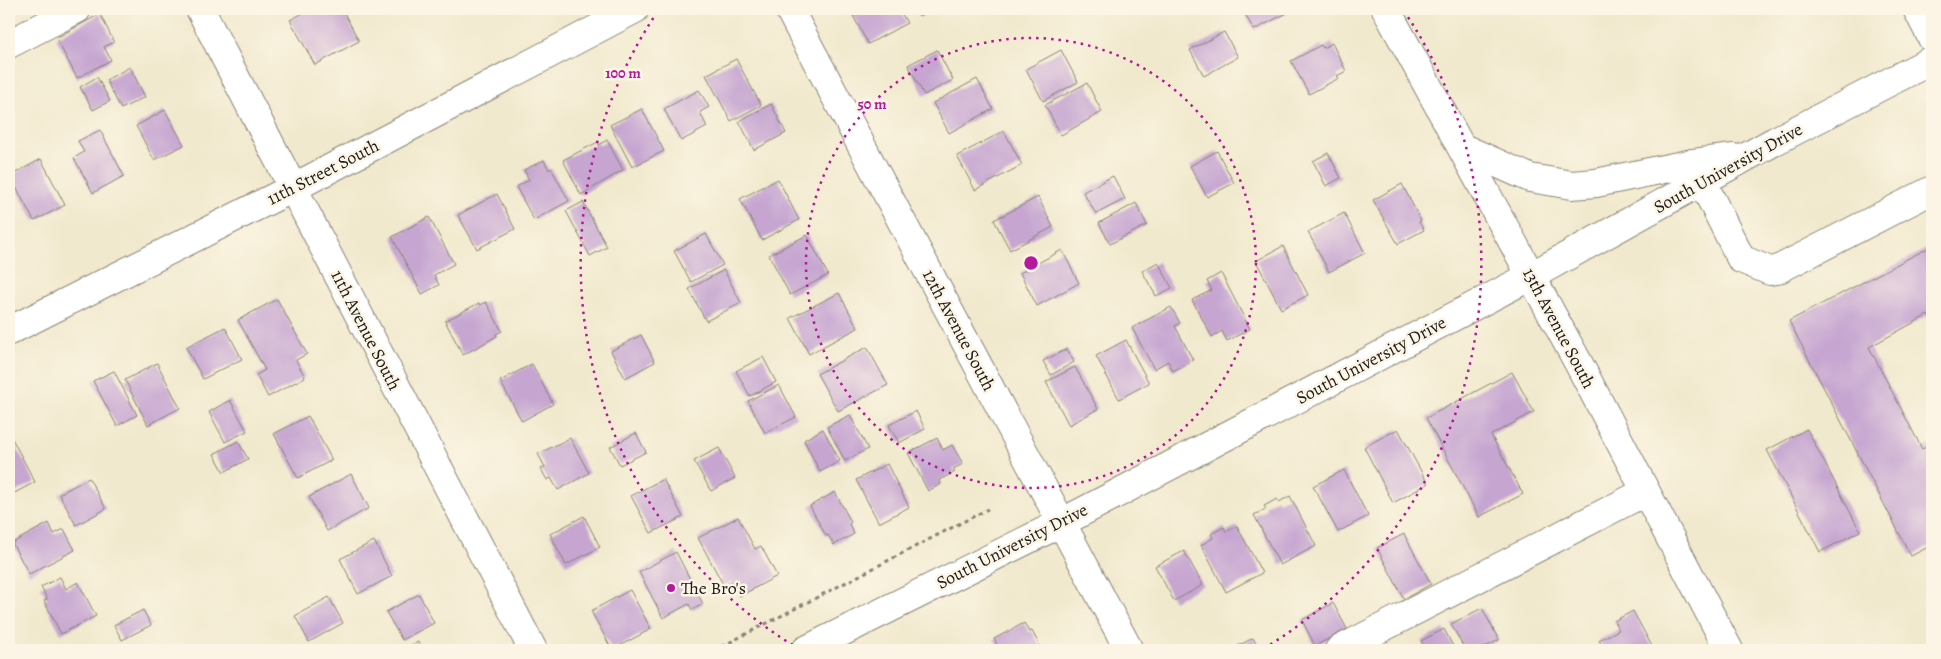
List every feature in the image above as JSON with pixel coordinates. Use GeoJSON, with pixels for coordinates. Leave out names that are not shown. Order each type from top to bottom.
{"type":"FeatureCollection","features":[{"type":"Feature","properties":{"kind":"main road"},"geometry":{"type":"LineString","coordinates":[[9,44],[78,9]]}},
{"type":"Feature","properties":{"kind":"main road","name":"11th Avenue South"},"geometry":{"type":"LineString","coordinates":[[200,9],[533,650]]}},
{"type":"Feature","properties":{"kind":"main road","name":"11th Street South"},"geometry":{"type":"LineString","coordinates":[[9,331],[292,188],[635,9]]}},
{"type":"Feature","properties":{"kind":"main road","name":"12th Avenue South"},"geometry":{"type":"LineString","coordinates":[[789,9],[1129,650]]}},
{"type":"Feature","properties":{"kind":"main road","name":"13th Avenue South"},"geometry":{"type":"LineString","coordinates":[[1386,9],[1531,276],[1729,650]]}},
{"type":"Feature","properties":{"kind":"main road"},"geometry":{"type":"LineString","coordinates":[[1917,9],[1932,38]]}},
{"type":"Feature","properties":{"kind":"main road","name":"South University Drive"},"geometry":{"type":"LineString","coordinates":[[806,650],[1060,523],[1531,276],[1697,173],[1746,157],[1932,60]]}},
{"type":"Feature","properties":{"kind":"main road"},"geometry":{"type":"LineString","coordinates":[[1462,148],[1530,178],[1572,185],[1697,173],[1741,258],[1770,271],[1777,270],[1932,190]]}},
{"type":"Feature","properties":{"kind":"main road"},"geometry":{"type":"LineString","coordinates":[[1339,650],[1645,492]]}},
{"type":"Feature","properties":{"kind":"path"},"geometry":{"type":"LineString","coordinates":[[715,650],[988,509]]}},
{"type":"Feature","properties":{"kind":"building"},"geometry":{"type":"Polygon","coordinates":[[[311,9],[342,9],[359,41],[315,65],[290,20],[311,9]]]}},
{"type":"Feature","properties":{"kind":"building"},"geometry":{"type":"Polygon","coordinates":[[[899,9],[907,23],[868,44],[850,10],[899,9]]]}},
{"type":"Feature","properties":{"kind":"building"},"geometry":{"type":"Polygon","coordinates":[[[915,9],[933,9],[919,16],[915,9]]]}},
{"type":"Feature","properties":{"kind":"building"},"geometry":{"type":"Polygon","coordinates":[[[1242,9],[1290,9],[1291,11],[1254,30],[1242,9]]]}},
{"type":"Feature","properties":{"kind":"building"},"geometry":{"type":"Polygon","coordinates":[[[100,14],[114,42],[104,47],[111,60],[77,78],[56,38],[100,14]]]}},
{"type":"Feature","properties":{"kind":"building"},"geometry":{"type":"Polygon","coordinates":[[[1224,32],[1238,57],[1204,76],[1190,50],[1224,32]]]}},
{"type":"Feature","properties":{"kind":"building"},"geometry":{"type":"Polygon","coordinates":[[[1332,43],[1346,71],[1337,76],[1339,78],[1309,94],[1291,61],[1321,45],[1323,48],[1332,43]]]}},
{"type":"Feature","properties":{"kind":"building"},"geometry":{"type":"Polygon","coordinates":[[[937,50],[953,80],[924,95],[908,65],[937,50]]]}},
{"type":"Feature","properties":{"kind":"building"},"geometry":{"type":"Polygon","coordinates":[[[1061,50],[1078,82],[1043,101],[1026,69],[1061,50]]]}},
{"type":"Feature","properties":{"kind":"building"},"geometry":{"type":"Polygon","coordinates":[[[736,59],[761,105],[731,121],[706,75],[736,59]]]}},
{"type":"Feature","properties":{"kind":"building"},"geometry":{"type":"Polygon","coordinates":[[[130,67],[145,97],[121,109],[106,80],[130,67]]]}},
{"type":"Feature","properties":{"kind":"building"},"geometry":{"type":"Polygon","coordinates":[[[97,77],[110,101],[93,110],[80,87],[97,77]]]}},
{"type":"Feature","properties":{"kind":"building"},"geometry":{"type":"Polygon","coordinates":[[[977,79],[993,109],[949,133],[933,103],[977,79]]]}},
{"type":"Feature","properties":{"kind":"building"},"geometry":{"type":"Polygon","coordinates":[[[1087,83],[1102,112],[1061,135],[1045,105],[1087,83]]]}},
{"type":"Feature","properties":{"kind":"building"},"geometry":{"type":"Polygon","coordinates":[[[699,90],[709,107],[700,112],[707,127],[681,141],[664,109],[699,90]]]}},
{"type":"Feature","properties":{"kind":"building"},"geometry":{"type":"Polygon","coordinates":[[[771,104],[786,133],[754,150],[739,121],[771,104]]]}},
{"type":"Feature","properties":{"kind":"building"},"geometry":{"type":"Polygon","coordinates":[[[642,109],[664,151],[632,167],[610,125],[642,109]]]}},
{"type":"Feature","properties":{"kind":"building"},"geometry":{"type":"Polygon","coordinates":[[[165,110],[184,145],[154,160],[136,126],[165,110]]]}},
{"type":"Feature","properties":{"kind":"building"},"geometry":{"type":"Polygon","coordinates":[[[100,130],[124,176],[93,193],[74,158],[84,152],[78,141],[100,130]]]}},
{"type":"Feature","properties":{"kind":"building"},"geometry":{"type":"Polygon","coordinates":[[[1004,131],[1022,165],[975,190],[957,156],[1004,131]]]}},
{"type":"Feature","properties":{"kind":"building"},"geometry":{"type":"Polygon","coordinates":[[[607,140],[623,170],[581,195],[563,160],[598,142],[599,145],[607,140]]]}},
{"type":"Feature","properties":{"kind":"building"},"geometry":{"type":"Polygon","coordinates":[[[1217,151],[1234,183],[1207,197],[1190,166],[1217,151]]]}},
{"type":"Feature","properties":{"kind":"building"},"geometry":{"type":"Polygon","coordinates":[[[1328,153],[1341,178],[1326,186],[1313,161],[1328,153]]]}},
{"type":"Feature","properties":{"kind":"building"},"geometry":{"type":"Polygon","coordinates":[[[41,159],[65,205],[34,221],[10,176],[41,159]]]}},
{"type":"Feature","properties":{"kind":"building"},"geometry":{"type":"Polygon","coordinates":[[[544,160],[549,170],[551,168],[569,201],[534,220],[516,187],[529,180],[524,170],[544,160]]]}},
{"type":"Feature","properties":{"kind":"building"},"geometry":{"type":"Polygon","coordinates":[[[1113,176],[1125,199],[1096,214],[1083,192],[1113,176]]]}},
{"type":"Feature","properties":{"kind":"building"},"geometry":{"type":"Polygon","coordinates":[[[778,179],[799,220],[762,240],[740,199],[778,179]]]}},
{"type":"Feature","properties":{"kind":"building"},"geometry":{"type":"Polygon","coordinates":[[[1402,184],[1424,230],[1398,244],[1373,200],[1402,184]]]}},
{"type":"Feature","properties":{"kind":"building"},"geometry":{"type":"Polygon","coordinates":[[[497,194],[515,229],[477,249],[458,215],[497,194]]]}},
{"type":"Feature","properties":{"kind":"building"},"geometry":{"type":"Polygon","coordinates":[[[1038,197],[1053,227],[1010,250],[994,220],[1038,197]]]}},
{"type":"Feature","properties":{"kind":"building"},"geometry":{"type":"Polygon","coordinates":[[[583,202],[607,247],[590,256],[566,211],[583,202]]]}},
{"type":"Feature","properties":{"kind":"building"},"geometry":{"type":"Polygon","coordinates":[[[1136,203],[1147,225],[1110,244],[1099,223],[1136,203]]]}},
{"type":"Feature","properties":{"kind":"building"},"geometry":{"type":"Polygon","coordinates":[[[1344,213],[1365,253],[1329,272],[1308,232],[1344,213]]]}},
{"type":"Feature","properties":{"kind":"building"},"geometry":{"type":"Polygon","coordinates":[[[429,217],[454,264],[434,275],[439,285],[422,294],[392,237],[429,217]]]}},
{"type":"Feature","properties":{"kind":"building"},"geometry":{"type":"Polygon","coordinates":[[[706,234],[723,265],[691,282],[674,251],[706,234]]]}},
{"type":"Feature","properties":{"kind":"building"},"geometry":{"type":"Polygon","coordinates":[[[807,235],[828,275],[790,295],[769,255],[807,235]]]}},
{"type":"Feature","properties":{"kind":"building"},"geometry":{"type":"Polygon","coordinates":[[[1283,246],[1308,295],[1281,309],[1256,261],[1283,246]]]}},
{"type":"Feature","properties":{"kind":"building"},"geometry":{"type":"Polygon","coordinates":[[[1932,246],[1932,323],[1928,315],[1869,347],[1922,449],[1932,444],[1932,545],[1911,556],[1789,321],[1932,246]]]}},
{"type":"Feature","properties":{"kind":"building"},"geometry":{"type":"Polygon","coordinates":[[[1062,250],[1079,283],[1037,306],[1020,273],[1062,250]]]}},
{"type":"Feature","properties":{"kind":"building"},"geometry":{"type":"Polygon","coordinates":[[[1158,262],[1172,288],[1156,296],[1142,271],[1158,262]]]}},
{"type":"Feature","properties":{"kind":"building"},"geometry":{"type":"Polygon","coordinates":[[[724,270],[741,303],[706,321],[689,289],[724,270]]]}},
{"type":"Feature","properties":{"kind":"building"},"geometry":{"type":"Polygon","coordinates":[[[1221,273],[1250,329],[1227,341],[1222,331],[1212,337],[1192,300],[1212,290],[1207,281],[1221,273]]]}},
{"type":"Feature","properties":{"kind":"building"},"geometry":{"type":"Polygon","coordinates":[[[839,293],[858,328],[809,354],[790,318],[839,293]]]}},
{"type":"Feature","properties":{"kind":"building"},"geometry":{"type":"Polygon","coordinates":[[[277,299],[307,354],[296,360],[305,377],[268,397],[256,375],[265,370],[238,320],[277,299]]]}},
{"type":"Feature","properties":{"kind":"building"},"geometry":{"type":"Polygon","coordinates":[[[486,302],[502,331],[496,334],[497,336],[463,355],[445,321],[479,303],[480,305],[486,302]]]}},
{"type":"Feature","properties":{"kind":"building"},"geometry":{"type":"Polygon","coordinates":[[[1171,307],[1180,323],[1175,326],[1193,360],[1173,371],[1168,361],[1154,369],[1132,328],[1171,307]]]}},
{"type":"Feature","properties":{"kind":"building"},"geometry":{"type":"Polygon","coordinates":[[[225,327],[242,359],[203,379],[186,347],[225,327]]]}},
{"type":"Feature","properties":{"kind":"building"},"geometry":{"type":"Polygon","coordinates":[[[641,335],[655,362],[625,378],[611,351],[641,335]]]}},
{"type":"Feature","properties":{"kind":"building"},"geometry":{"type":"Polygon","coordinates":[[[1126,340],[1149,383],[1119,399],[1096,356],[1126,340]]]}},
{"type":"Feature","properties":{"kind":"building"},"geometry":{"type":"Polygon","coordinates":[[[867,347],[888,385],[838,411],[817,374],[867,347]]]}},
{"type":"Feature","properties":{"kind":"building"},"geometry":{"type":"Polygon","coordinates":[[[1067,349],[1074,362],[1051,375],[1043,361],[1067,349]]]}},
{"type":"Feature","properties":{"kind":"building"},"geometry":{"type":"Polygon","coordinates":[[[763,357],[776,382],[750,396],[736,371],[763,357]]]}},
{"type":"Feature","properties":{"kind":"building"},"geometry":{"type":"Polygon","coordinates":[[[157,363],[180,408],[148,425],[125,380],[157,363]]]}},
{"type":"Feature","properties":{"kind":"building"},"geometry":{"type":"Polygon","coordinates":[[[532,364],[553,404],[522,421],[500,381],[532,364]]]}},
{"type":"Feature","properties":{"kind":"building"},"geometry":{"type":"Polygon","coordinates":[[[1075,367],[1098,409],[1069,425],[1046,382],[1075,367]]]}},
{"type":"Feature","properties":{"kind":"building"},"geometry":{"type":"Polygon","coordinates":[[[114,371],[137,415],[117,426],[93,381],[114,371]]]}},
{"type":"Feature","properties":{"kind":"building"},"geometry":{"type":"Polygon","coordinates":[[[1512,372],[1534,412],[1491,435],[1523,494],[1479,517],[1426,418],[1512,372]]]}},
{"type":"Feature","properties":{"kind":"building"},"geometry":{"type":"Polygon","coordinates":[[[779,385],[796,417],[765,433],[748,401],[779,385]]]}},
{"type":"Feature","properties":{"kind":"building"},"geometry":{"type":"Polygon","coordinates":[[[230,400],[247,431],[225,442],[209,412],[230,400]]]}},
{"type":"Feature","properties":{"kind":"building"},"geometry":{"type":"Polygon","coordinates":[[[916,411],[925,429],[899,443],[889,425],[916,411]]]}},
{"type":"Feature","properties":{"kind":"building"},"geometry":{"type":"Polygon","coordinates":[[[850,415],[868,449],[845,461],[827,427],[850,415]]]}},
{"type":"Feature","properties":{"kind":"building"},"geometry":{"type":"Polygon","coordinates":[[[308,416],[332,460],[298,478],[274,434],[308,416]]]}},
{"type":"Feature","properties":{"kind":"building"},"geometry":{"type":"Polygon","coordinates":[[[823,429],[840,461],[820,472],[804,440],[823,429]]]}},
{"type":"Feature","properties":{"kind":"building"},"geometry":{"type":"Polygon","coordinates":[[[1398,429],[1428,484],[1393,503],[1364,447],[1398,429]]]}},
{"type":"Feature","properties":{"kind":"building"},"geometry":{"type":"Polygon","coordinates":[[[1807,429],[1860,531],[1820,552],[1767,450],[1807,429]]]}},
{"type":"Feature","properties":{"kind":"building"},"geometry":{"type":"Polygon","coordinates":[[[9,433],[35,482],[9,496],[9,433]]]}},
{"type":"Feature","properties":{"kind":"building"},"geometry":{"type":"Polygon","coordinates":[[[636,433],[646,452],[620,465],[610,447],[636,433]]]}},
{"type":"Feature","properties":{"kind":"building"},"geometry":{"type":"Polygon","coordinates":[[[570,438],[589,473],[558,490],[551,478],[547,480],[541,469],[545,467],[538,454],[570,438]]]}},
{"type":"Feature","properties":{"kind":"building"},"geometry":{"type":"Polygon","coordinates":[[[937,438],[943,450],[952,445],[963,464],[953,469],[955,472],[939,480],[941,484],[928,491],[908,453],[937,438]]]}},
{"type":"Feature","properties":{"kind":"building"},"geometry":{"type":"Polygon","coordinates":[[[238,441],[248,459],[224,472],[214,454],[238,441]]]}},
{"type":"Feature","properties":{"kind":"building"},"geometry":{"type":"Polygon","coordinates":[[[719,448],[735,478],[711,491],[694,461],[719,448]]]}},
{"type":"Feature","properties":{"kind":"building"},"geometry":{"type":"Polygon","coordinates":[[[887,464],[909,507],[879,523],[856,480],[887,464]]]}},
{"type":"Feature","properties":{"kind":"building"},"geometry":{"type":"Polygon","coordinates":[[[1344,470],[1368,516],[1338,532],[1313,486],[1344,470]]]}},
{"type":"Feature","properties":{"kind":"building"},"geometry":{"type":"Polygon","coordinates":[[[351,474],[369,508],[327,531],[309,497],[351,474]]]}},
{"type":"Feature","properties":{"kind":"building"},"geometry":{"type":"Polygon","coordinates":[[[89,478],[106,509],[76,525],[59,494],[89,478]]]}},
{"type":"Feature","properties":{"kind":"building"},"geometry":{"type":"Polygon","coordinates":[[[663,479],[683,517],[651,533],[631,496],[663,479]]]}},
{"type":"Feature","properties":{"kind":"building"},"geometry":{"type":"Polygon","coordinates":[[[835,492],[851,522],[849,524],[854,534],[834,545],[828,535],[826,536],[810,506],[835,492]]]}},
{"type":"Feature","properties":{"kind":"building"},"geometry":{"type":"Polygon","coordinates":[[[1290,496],[1316,546],[1280,565],[1254,515],[1266,509],[1264,506],[1277,499],[1279,502],[1290,496]]]}},
{"type":"Feature","properties":{"kind":"building"},"geometry":{"type":"Polygon","coordinates":[[[584,516],[600,547],[566,565],[550,534],[584,516]]]}},
{"type":"Feature","properties":{"kind":"building"},"geometry":{"type":"Polygon","coordinates":[[[738,517],[755,549],[761,546],[777,576],[740,596],[732,581],[724,586],[698,538],[738,517]]]}},
{"type":"Feature","properties":{"kind":"building"},"geometry":{"type":"Polygon","coordinates":[[[49,523],[54,534],[64,529],[75,550],[29,574],[12,543],[49,523]]]}},
{"type":"Feature","properties":{"kind":"building"},"geometry":{"type":"Polygon","coordinates":[[[1237,526],[1262,573],[1226,592],[1201,545],[1213,538],[1211,534],[1224,527],[1226,532],[1237,526]]]}},
{"type":"Feature","properties":{"kind":"building"},"geometry":{"type":"Polygon","coordinates":[[[1404,534],[1431,584],[1404,599],[1377,548],[1404,534]]]}},
{"type":"Feature","properties":{"kind":"building"},"geometry":{"type":"Polygon","coordinates":[[[374,541],[392,576],[358,594],[340,559],[374,541]]]}},
{"type":"Feature","properties":{"kind":"building"},"geometry":{"type":"Polygon","coordinates":[[[1184,551],[1203,585],[1174,601],[1155,566],[1184,551]]]}},
{"type":"Feature","properties":{"kind":"building","name":"The Bro's"},"geometry":{"type":"Polygon","coordinates":[[[676,552],[703,604],[692,610],[689,604],[663,618],[639,572],[676,552]]]}},
{"type":"Feature","properties":{"kind":"building"},"geometry":{"type":"Polygon","coordinates":[[[60,577],[66,589],[78,582],[96,616],[61,634],[44,601],[47,599],[41,587],[60,577]]]}},
{"type":"Feature","properties":{"kind":"building"},"geometry":{"type":"Polygon","coordinates":[[[630,590],[651,629],[612,650],[591,611],[630,590]]]}},
{"type":"Feature","properties":{"kind":"building"},"geometry":{"type":"Polygon","coordinates":[[[419,594],[434,623],[402,640],[386,612],[419,594]]]}},
{"type":"Feature","properties":{"kind":"building"},"geometry":{"type":"Polygon","coordinates":[[[329,597],[343,623],[309,642],[295,616],[329,597]]]}},
{"type":"Feature","properties":{"kind":"building"},"geometry":{"type":"Polygon","coordinates":[[[1333,603],[1347,629],[1315,646],[1302,620],[1333,603]]]}},
{"type":"Feature","properties":{"kind":"building"},"geometry":{"type":"Polygon","coordinates":[[[1482,608],[1499,640],[1479,650],[1465,650],[1451,624],[1482,608]]]}},
{"type":"Feature","properties":{"kind":"building"},"geometry":{"type":"Polygon","coordinates":[[[143,610],[151,625],[122,640],[114,625],[143,610]]]}},
{"type":"Feature","properties":{"kind":"building"},"geometry":{"type":"Polygon","coordinates":[[[1633,611],[1654,650],[1604,650],[1599,640],[1619,630],[1614,621],[1633,611]]]}},
{"type":"Feature","properties":{"kind":"building"},"geometry":{"type":"Polygon","coordinates":[[[1024,623],[1029,632],[1032,631],[1042,650],[995,650],[999,648],[994,639],[1024,623]]]}},
{"type":"Feature","properties":{"kind":"building"},"geometry":{"type":"Polygon","coordinates":[[[1444,629],[1455,650],[1426,650],[1421,641],[1444,629]]]}},
{"type":"Feature","properties":{"kind":"building"},"geometry":{"type":"Polygon","coordinates":[[[1253,638],[1260,650],[1230,650],[1253,638]]]}},
{"type":"Feature","properties":{"kind":"building"},"geometry":{"type":"Polygon","coordinates":[[[418,642],[422,650],[403,650],[418,642]]]}},
{"type":"Feature","properties":{"kind":"place","name":"The Bro's"},"geometry":{"type":"Point","coordinates":[671,588]}}]}
